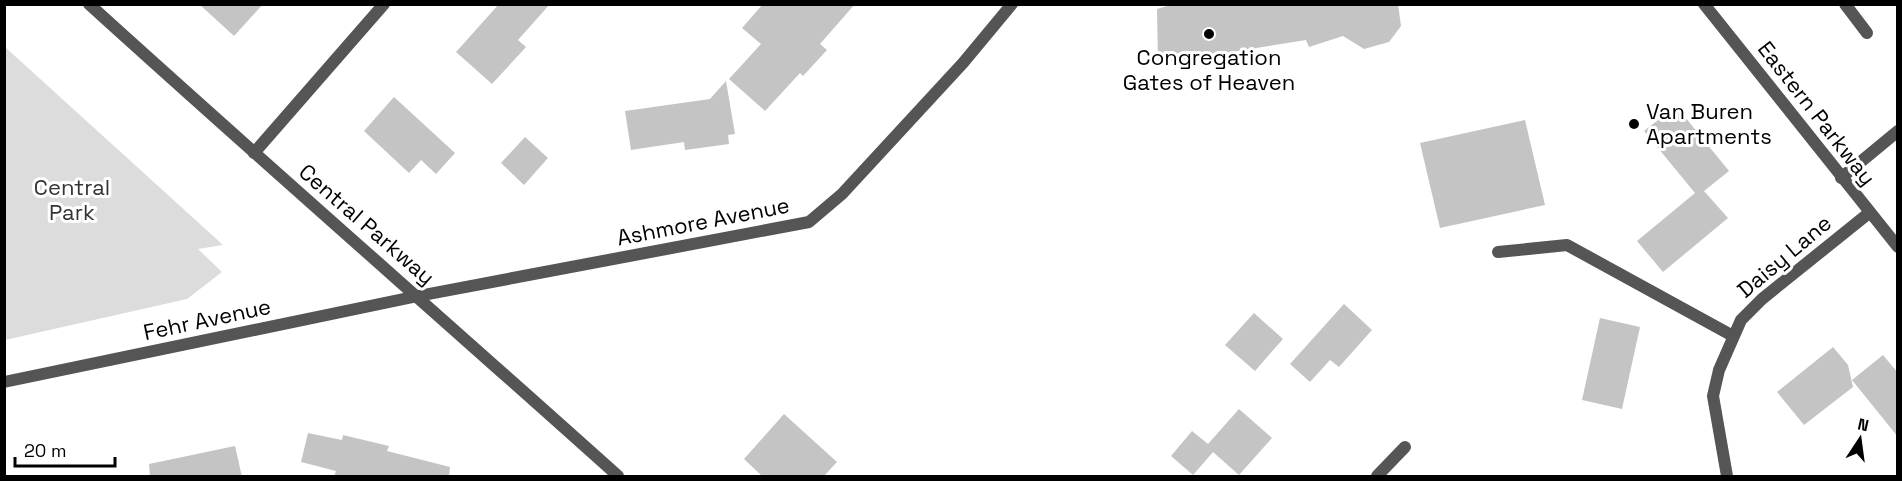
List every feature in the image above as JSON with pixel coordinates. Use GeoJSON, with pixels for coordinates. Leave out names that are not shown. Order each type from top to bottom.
{"type":"FeatureCollection","features":[{"type":"Feature","properties":{"kind":"street","name":"Central Parkway"},"geometry":{"type":"LineString","coordinates":[[89,4],[618,477]]}},
{"type":"Feature","properties":{"kind":"street"},"geometry":{"type":"LineString","coordinates":[[254,153],[384,4]]}},
{"type":"Feature","properties":{"kind":"street","name":"Ashmore Avenue"},"geometry":{"type":"LineString","coordinates":[[418,296],[809,222],[842,194],[963,63],[1012,4]]}},
{"type":"Feature","properties":{"kind":"street","name":"Eastern Parkway"},"geometry":{"type":"LineString","coordinates":[[1704,4],[1898,247]]}},
{"type":"Feature","properties":{"kind":"street"},"geometry":{"type":"LineString","coordinates":[[1845,4],[1867,33]]}},
{"type":"Feature","properties":{"kind":"street"},"geometry":{"type":"LineString","coordinates":[[1841,178],[1898,131]]}},
{"type":"Feature","properties":{"kind":"street","name":"Daisy Lane"},"geometry":{"type":"LineString","coordinates":[[1727,477],[1713,396],[1719,370],[1741,320],[1762,298],[1869,213]]}},
{"type":"Feature","properties":{"kind":"street"},"geometry":{"type":"LineString","coordinates":[[1498,252],[1567,245],[1733,336]]}},
{"type":"Feature","properties":{"kind":"street","name":"Fehr Avenue"},"geometry":{"type":"LineString","coordinates":[[4,382],[418,296]]}},
{"type":"Feature","properties":{"kind":"street"},"geometry":{"type":"LineString","coordinates":[[1377,477],[1405,447]]}},
{"type":"Feature","properties":{"kind":"green space","name":"Central Park"},"geometry":{"type":"Polygon","coordinates":[[[5,47],[223,245],[198,249],[222,272],[187,299],[5,340],[5,47]]]}},
{"type":"Feature","properties":{"kind":"building"},"geometry":{"type":"Polygon","coordinates":[[[199,4],[263,4],[234,36],[199,4]]]}},
{"type":"Feature","properties":{"kind":"building"},"geometry":{"type":"Polygon","coordinates":[[[499,4],[550,4],[518,40],[526,47],[492,84],[456,52],[499,4]]]}},
{"type":"Feature","properties":{"kind":"building"},"geometry":{"type":"Polygon","coordinates":[[[763,4],[855,4],[820,44],[827,50],[803,76],[800,73],[765,111],[729,79],[761,44],[742,28],[763,4]]]}},
{"type":"Feature","properties":{"kind":"building","name":"Congregation Gates of Heaven"},"geometry":{"type":"Polygon","coordinates":[[[1174,4],[1398,4],[1401,26],[1389,42],[1364,49],[1343,36],[1309,47],[1306,40],[1158,64],[1157,9],[1174,4]]]}},
{"type":"Feature","properties":{"kind":"building"},"geometry":{"type":"Polygon","coordinates":[[[726,81],[735,134],[728,135],[729,144],[685,150],[684,142],[631,150],[625,111],[710,99],[726,81]]]}},
{"type":"Feature","properties":{"kind":"building"},"geometry":{"type":"Polygon","coordinates":[[[394,97],[455,153],[436,174],[421,160],[409,173],[364,131],[394,97]]]}},
{"type":"Feature","properties":{"kind":"building"},"geometry":{"type":"Polygon","coordinates":[[[1676,106],[1729,171],[1704,191],[1728,218],[1663,272],[1637,241],[1695,193],[1644,131],[1676,106]]]}},
{"type":"Feature","properties":{"kind":"building"},"geometry":{"type":"Polygon","coordinates":[[[1525,120],[1545,205],[1440,228],[1420,143],[1525,120]]]}},
{"type":"Feature","properties":{"kind":"building"},"geometry":{"type":"Polygon","coordinates":[[[525,137],[548,158],[524,185],[501,163],[525,137]]]}},
{"type":"Feature","properties":{"kind":"building"},"geometry":{"type":"Polygon","coordinates":[[[1344,304],[1372,330],[1339,367],[1330,360],[1310,382],[1290,364],[1344,304]]]}},
{"type":"Feature","properties":{"kind":"building"},"geometry":{"type":"Polygon","coordinates":[[[1254,313],[1283,339],[1255,371],[1225,345],[1254,313]]]}},
{"type":"Feature","properties":{"kind":"building"},"geometry":{"type":"Polygon","coordinates":[[[1600,318],[1640,327],[1622,409],[1582,400],[1600,318]]]}},
{"type":"Feature","properties":{"kind":"building"},"geometry":{"type":"Polygon","coordinates":[[[1833,347],[1848,365],[1853,387],[1804,425],[1777,392],[1833,347]]]}},
{"type":"Feature","properties":{"kind":"building"},"geometry":{"type":"Polygon","coordinates":[[[1883,355],[1898,373],[1898,437],[1852,380],[1883,355]]]}},
{"type":"Feature","properties":{"kind":"building"},"geometry":{"type":"Polygon","coordinates":[[[1239,409],[1272,438],[1239,475],[1213,452],[1193,475],[1171,456],[1192,431],[1208,444],[1239,409]]]}},
{"type":"Feature","properties":{"kind":"building"},"geometry":{"type":"Polygon","coordinates":[[[784,414],[837,462],[823,477],[763,477],[744,459],[784,414]]]}},
{"type":"Feature","properties":{"kind":"building"},"geometry":{"type":"Polygon","coordinates":[[[308,433],[342,440],[343,435],[389,446],[387,451],[450,467],[449,477],[334,477],[336,471],[301,462],[308,433]]]}},
{"type":"Feature","properties":{"kind":"building"},"geometry":{"type":"Polygon","coordinates":[[[235,446],[242,477],[150,477],[149,464],[235,446]]]}},
{"type":"Feature","properties":{"kind":"place","name":"Congregation Gates of Heaven"},"geometry":{"type":"Point","coordinates":[1209,34]}},
{"type":"Feature","properties":{"kind":"place","name":"Van Buren Apartments"},"geometry":{"type":"Point","coordinates":[1634,124]}}]}
